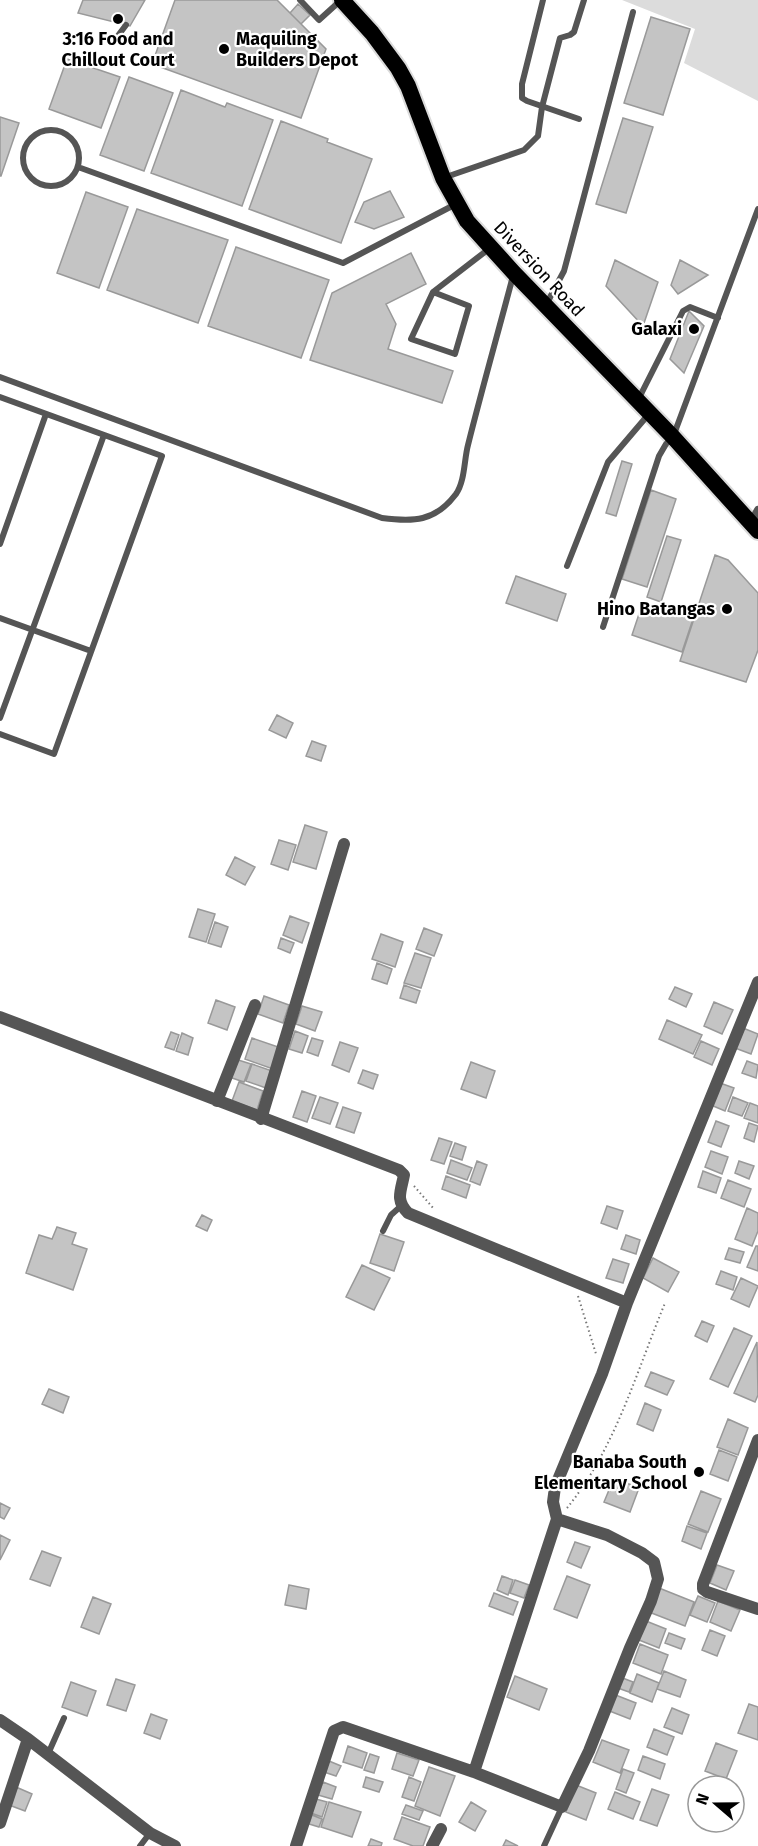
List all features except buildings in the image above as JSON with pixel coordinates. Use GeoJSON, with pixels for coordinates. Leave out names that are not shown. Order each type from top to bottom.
{"type":"FeatureCollection","features":[{"type":"Feature","properties":{"kind":"highway","name":"Diversion Road"},"geometry":{"type":"LineString","coordinates":[[342,0],[372,33],[398,68],[408,86],[443,178],[467,221],[514,273],[756,521]]}},
{"type":"Feature","properties":{"kind":"street"},"geometry":{"type":"LineString","coordinates":[[261,1119],[344,844]]}},
{"type":"Feature","properties":{"kind":"street"},"geometry":{"type":"LineString","coordinates":[[474,1772],[557,1519],[554,1502],[555,1487],[602,1374],[627,1303],[758,982]]}},
{"type":"Feature","properties":{"kind":"street"},"geometry":{"type":"LineString","coordinates":[[217,1101],[255,1005]]}},
{"type":"Feature","properties":{"kind":"street"},"geometry":{"type":"LineString","coordinates":[[0,1017],[399,1170],[404,1175],[399,1198],[401,1206],[408,1213],[627,1303]]}},
{"type":"Feature","properties":{"kind":"street"},"geometry":{"type":"LineString","coordinates":[[758,1440],[703,1589],[758,1609]]}},
{"type":"Feature","properties":{"kind":"street"},"geometry":{"type":"LineString","coordinates":[[296,1846],[334,1731],[343,1726],[474,1772],[562,1807],[589,1751],[658,1579],[654,1562],[642,1553],[607,1535],[557,1519]]}},
{"type":"Feature","properties":{"kind":"street"},"geometry":{"type":"LineString","coordinates":[[0,1719],[28,1738],[150,1833],[175,1846]]}},
{"type":"Feature","properties":{"kind":"street"},"geometry":{"type":"LineString","coordinates":[[0,1823],[28,1738]]}},
{"type":"Feature","properties":{"kind":"street"},"geometry":{"type":"LineString","coordinates":[[432,1846],[441,1829]]}},
{"type":"Feature","properties":{"kind":"lane"},"geometry":{"type":"LineString","coordinates":[[300,0],[319,20],[342,0]]}},
{"type":"Feature","properties":{"kind":"lane"},"geometry":{"type":"LineString","coordinates":[[543,0],[522,84],[522,98],[579,119]]}},
{"type":"Feature","properties":{"kind":"lane"},"geometry":{"type":"LineString","coordinates":[[443,178],[524,150],[537,136],[542,107],[561,38],[574,32],[584,0]]}},
{"type":"Feature","properties":{"kind":"lane"},"geometry":{"type":"LineString","coordinates":[[546,306],[564,271],[633,12]]}},
{"type":"Feature","properties":{"kind":"lane"},"geometry":{"type":"LineString","coordinates":[[114,40],[126,25]]}},
{"type":"Feature","properties":{"kind":"lane"},"geometry":{"type":"LineString","coordinates":[[53,130],[64,133],[75,142],[78,150],[78,167],[69,180],[61,186],[40,185],[29,177],[24,169],[22,157],[24,149],[34,135],[43,131],[53,130]]}},
{"type":"Feature","properties":{"kind":"lane"},"geometry":{"type":"LineString","coordinates":[[78,167],[343,263],[457,204]]}},
{"type":"Feature","properties":{"kind":"lane"},"geometry":{"type":"LineString","coordinates":[[603,627],[659,456],[666,444],[674,437],[758,209]]}},
{"type":"Feature","properties":{"kind":"lane"},"geometry":{"type":"LineString","coordinates":[[433,292],[469,306],[455,354],[411,339],[433,292],[491,248]]}},
{"type":"Feature","properties":{"kind":"lane"},"geometry":{"type":"LineString","coordinates":[[0,377],[382,518],[423,519],[445,505],[457,492],[514,273]]}},
{"type":"Feature","properties":{"kind":"lane"},"geometry":{"type":"LineString","coordinates":[[638,400],[683,311],[690,307],[718,318]]}},
{"type":"Feature","properties":{"kind":"lane"},"geometry":{"type":"LineString","coordinates":[[0,397],[162,456],[54,754],[0,734]]}},
{"type":"Feature","properties":{"kind":"lane"},"geometry":{"type":"LineString","coordinates":[[567,566],[608,462],[650,413]]}},
{"type":"Feature","properties":{"kind":"lane"},"geometry":{"type":"LineString","coordinates":[[0,543],[46,414]]}},
{"type":"Feature","properties":{"kind":"lane"},"geometry":{"type":"LineString","coordinates":[[0,718],[104,435]]}},
{"type":"Feature","properties":{"kind":"lane"},"geometry":{"type":"LineString","coordinates":[[0,618],[90,651]]}},
{"type":"Feature","properties":{"kind":"lane"},"geometry":{"type":"LineString","coordinates":[[383,1232],[391,1215],[401,1206]]}},
{"type":"Feature","properties":{"kind":"lane"},"geometry":{"type":"LineString","coordinates":[[48,1754],[64,1718]]}},
{"type":"Feature","properties":{"kind":"lane"},"geometry":{"type":"LineString","coordinates":[[544,1846],[562,1807]]}},
{"type":"Feature","properties":{"kind":"lane"},"geometry":{"type":"LineString","coordinates":[[140,1846],[150,1833]]}},
{"type":"Feature","properties":{"kind":"path"},"geometry":{"type":"LineString","coordinates":[[404,1175],[456,1233]]}},
{"type":"Feature","properties":{"kind":"path"},"geometry":{"type":"LineString","coordinates":[[574,1282],[602,1374]]}},
{"type":"Feature","properties":{"kind":"path"},"geometry":{"type":"LineString","coordinates":[[557,1519],[580,1491],[613,1437],[665,1303]]}},
{"type":"Feature","properties":{"kind":"shaded area"},"geometry":{"type":"Polygon","coordinates":[[[622,0],[758,0],[758,101],[684,63],[695,29],[622,0]]]}},
{"type":"Feature","properties":{"kind":"place","name":"3:16 Food and Chillout Court"},"geometry":{"type":"Point","coordinates":[118,19]}},
{"type":"Feature","properties":{"kind":"place","name":"Maquiling Builders Depot"},"geometry":{"type":"Point","coordinates":[224,49]}},
{"type":"Feature","properties":{"kind":"place","name":"Galaxi"},"geometry":{"type":"Point","coordinates":[694,329]}},
{"type":"Feature","properties":{"kind":"place","name":"Hino Batangas"},"geometry":{"type":"Point","coordinates":[727,609]}},
{"type":"Feature","properties":{"kind":"place","name":"Banaba South Elementary School"},"geometry":{"type":"Point","coordinates":[699,1472]}}]}
